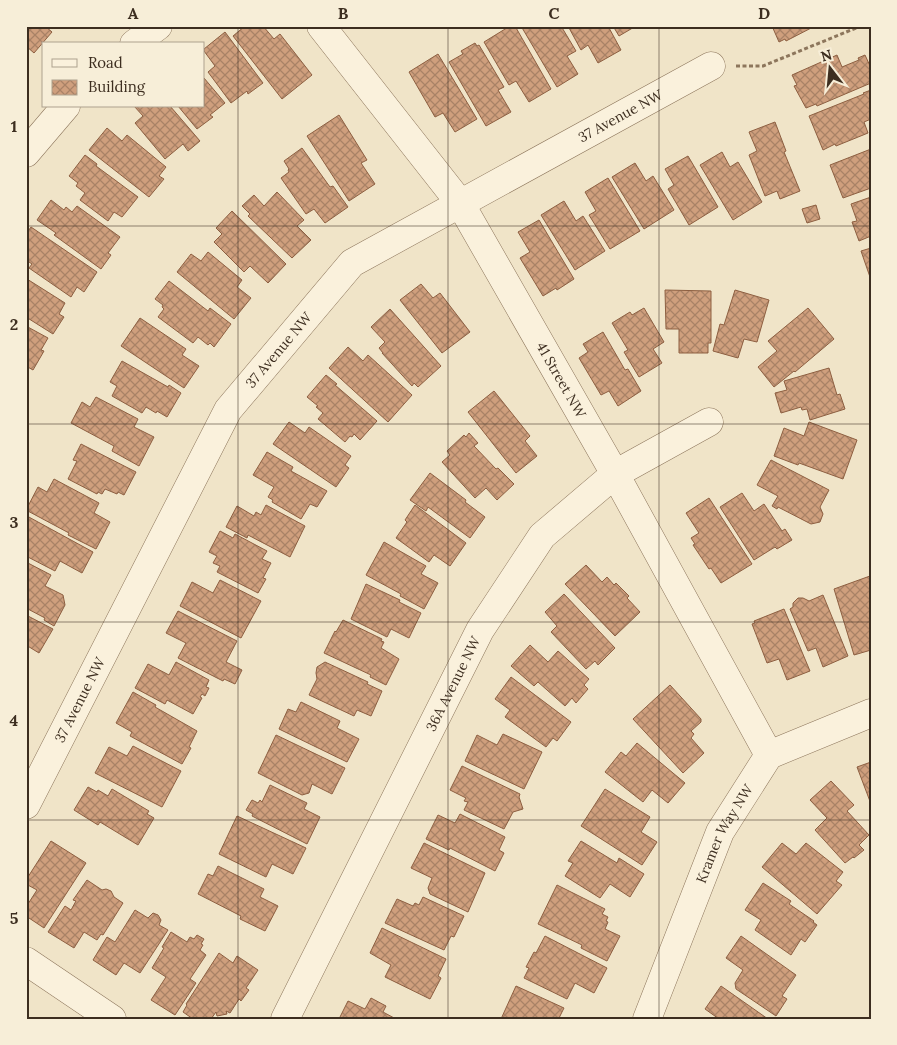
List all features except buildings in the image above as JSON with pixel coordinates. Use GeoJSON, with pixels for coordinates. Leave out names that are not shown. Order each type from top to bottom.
{"type":"FeatureCollection","features":[{"type":"Feature","properties":{"kind":"street"},"geometry":{"type":"LineString","coordinates":[[137,42],[158,26]]}},
{"type":"Feature","properties":{"kind":"street","name":"41 Street NW"},"geometry":{"type":"LineString","coordinates":[[321,26],[460,203],[615,474],[769,754]]}},
{"type":"Feature","properties":{"kind":"street","name":"37 Avenue NW"},"geometry":{"type":"LineString","coordinates":[[26,805],[228,410],[352,263],[711,66]]}},
{"type":"Feature","properties":{"kind":"street"},"geometry":{"type":"LineString","coordinates":[[26,152],[64,108]]}},
{"type":"Feature","properties":{"kind":"street","name":"36A Avenue NW"},"geometry":{"type":"LineString","coordinates":[[286,1019],[480,630],[542,536],[615,474],[709,422]]}},
{"type":"Feature","properties":{"kind":"street"},"geometry":{"type":"LineString","coordinates":[[769,754],[871,713]]}},
{"type":"Feature","properties":{"kind":"street","name":"Kramer Way NW"},"geometry":{"type":"LineString","coordinates":[[647,1019],[720,832],[769,754]]}},
{"type":"Feature","properties":{"kind":"street"},"geometry":{"type":"LineString","coordinates":[[26,961],[112,1019]]}},
{"type":"Feature","properties":{"kind":"path"},"geometry":{"type":"LineString","coordinates":[[711,66],[763,66],[861,26]]}}]}
